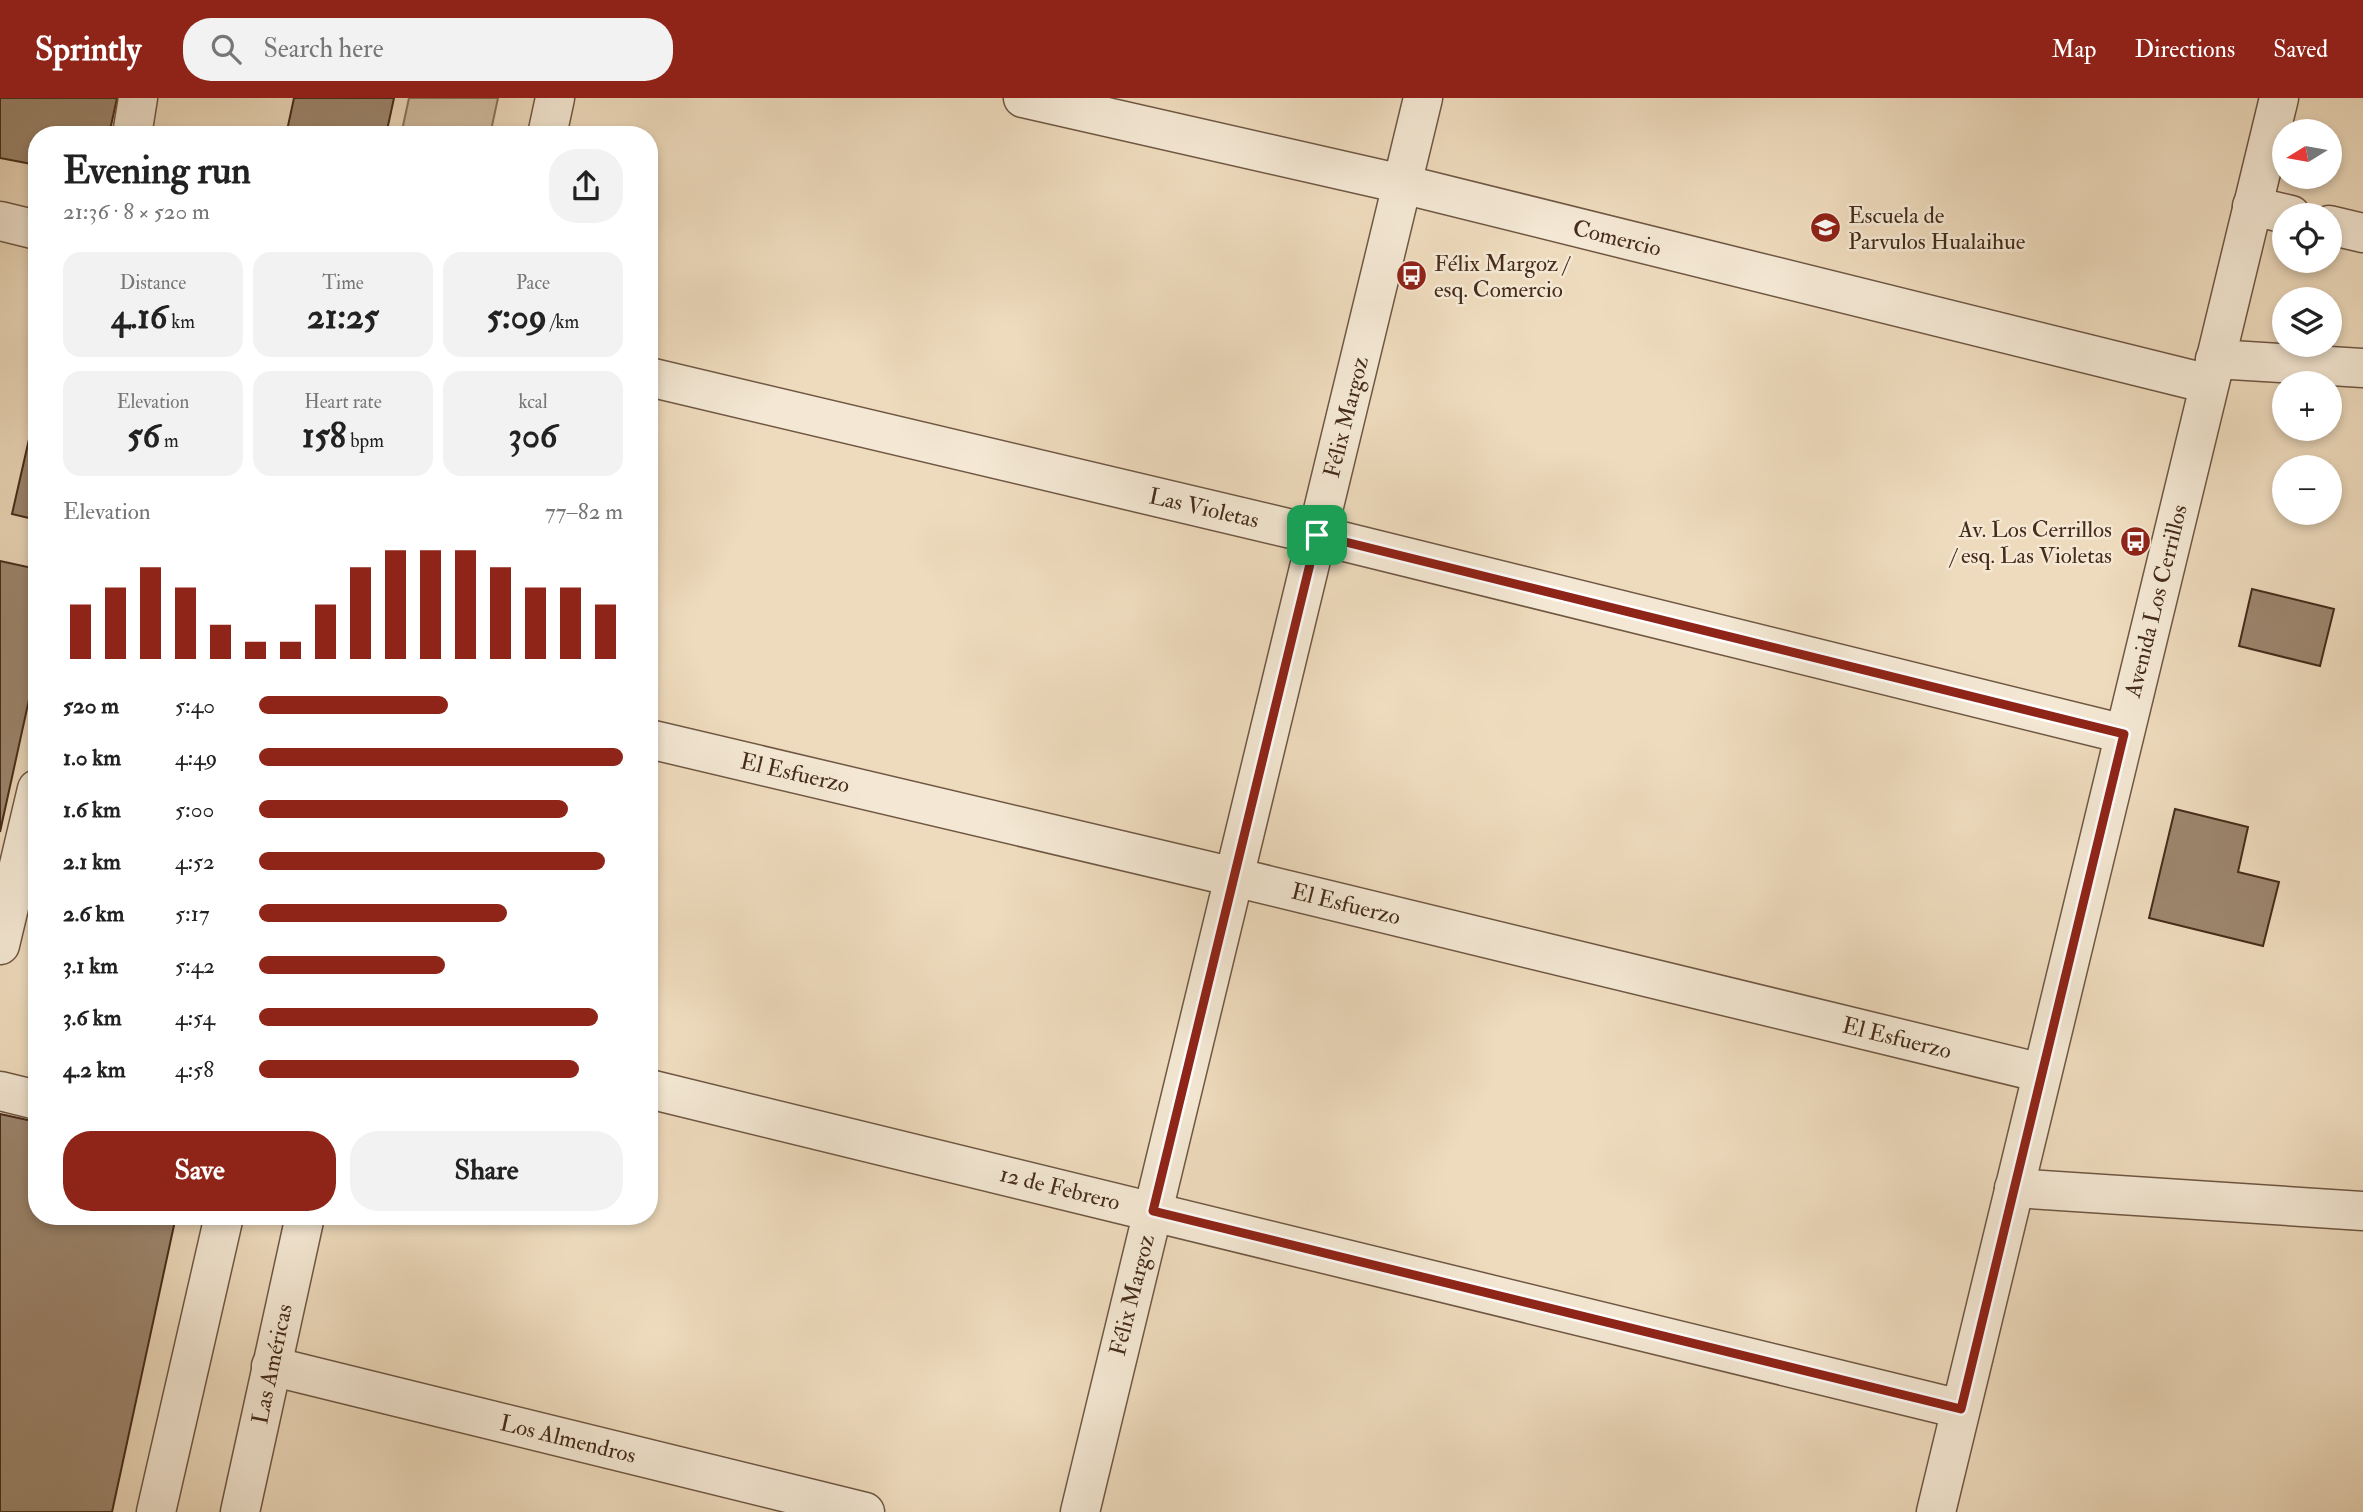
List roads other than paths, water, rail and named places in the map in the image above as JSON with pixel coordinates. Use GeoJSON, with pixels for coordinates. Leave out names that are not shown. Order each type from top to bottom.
{"type":"FeatureCollection","features":[{"type":"Feature","properties":{"kind":"street"},"geometry":{"type":"LineString","coordinates":[[133,126],[138,98]]}},
{"type":"Feature","properties":{"kind":"street"},"geometry":{"type":"LineString","coordinates":[[549,126],[555,98]]}},
{"type":"Feature","properties":{"kind":"street","name":"Comercio"},"geometry":{"type":"LineString","coordinates":[[1023,98],[2212,371],[2363,368]]}},
{"type":"Feature","properties":{"kind":"street","name":"Félix Margoz"},"geometry":{"type":"LineString","coordinates":[[1080,1512],[1423,98]]}},
{"type":"Feature","properties":{"kind":"street","name":"Avenida Los Cerrillos"},"geometry":{"type":"LineString","coordinates":[[1936,1512],[2279,98]]}},
{"type":"Feature","properties":{"kind":"street"},"geometry":{"type":"LineString","coordinates":[[2252,206],[2272,211]]}},
{"type":"Feature","properties":{"kind":"street"},"geometry":{"type":"LineString","coordinates":[[0,221],[28,228]]}},
{"type":"Feature","properties":{"kind":"street"},"geometry":{"type":"LineString","coordinates":[[2342,228],[2363,233]]}},
{"type":"Feature","properties":{"kind":"street","name":"Las Violetas"},"geometry":{"type":"LineString","coordinates":[[658,378],[1317,535],[2124,734]]}},
{"type":"Feature","properties":{"kind":"street","name":"El Esfuerzo"},"geometry":{"type":"LineString","coordinates":[[658,741],[1234,877],[2042,1073]]}},
{"type":"Feature","properties":{"kind":"street"},"geometry":{"type":"LineString","coordinates":[[0,946],[28,827]]}},
{"type":"Feature","properties":{"kind":"street"},"geometry":{"type":"LineString","coordinates":[[0,1091],[28,1098]]}},
{"type":"Feature","properties":{"kind":"street","name":"12 de Febrero"},"geometry":{"type":"LineString","coordinates":[[658,1091],[1961,1409]]}},
{"type":"Feature","properties":{"kind":"street"},"geometry":{"type":"LineString","coordinates":[[2014,1188],[2363,1211]]}},
{"type":"Feature","properties":{"kind":"street"},"geometry":{"type":"LineString","coordinates":[[156,1512],[222,1225]]}},
{"type":"Feature","properties":{"kind":"street","name":"Las Américas"},"geometry":{"type":"LineString","coordinates":[[240,1512],[303,1225]]}},
{"type":"Feature","properties":{"kind":"street","name":"Los Almendros"},"geometry":{"type":"LineString","coordinates":[[271,1366],[865,1512]]}},
{"type":"Feature","properties":{"kind":"place","name":"Escuela de Parvulos Hualaihue"},"geometry":{"type":"Point","coordinates":[1825,228]}},
{"type":"Feature","properties":{"kind":"place","name":"Félix Margoz / esq. Comercio"},"geometry":{"type":"Point","coordinates":[1411,276]}},
{"type":"Feature","properties":{"kind":"place","name":"Av. Los Cerrillos / esq. Las Violetas"},"geometry":{"type":"Point","coordinates":[2135,542]}}]}
